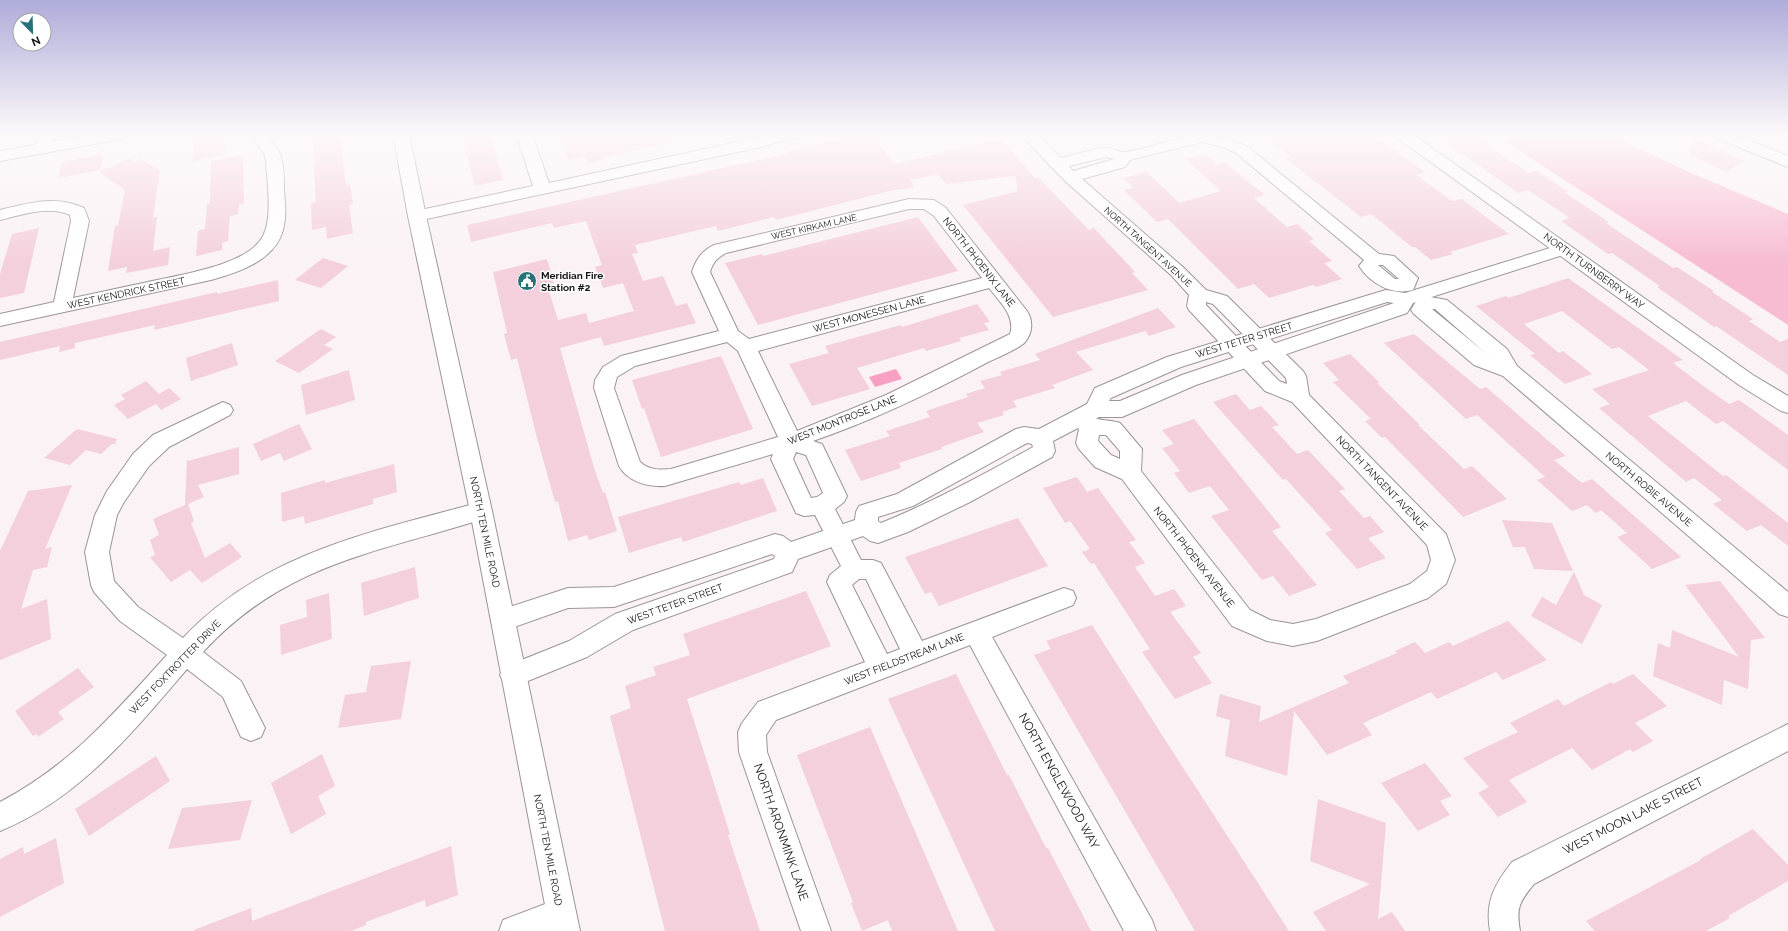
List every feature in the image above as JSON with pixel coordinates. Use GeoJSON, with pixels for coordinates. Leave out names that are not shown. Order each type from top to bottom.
{"type":"FeatureCollection","features":[{"type":"Feature","properties":{"kind":"street","name":"WEST KENDRICK STREET"},"geometry":{"type":"LineString","coordinates":[[0,320],[211,274],[250,258],[264,248],[272,236],[276,226],[275,177]]}},
{"type":"Feature","properties":{"kind":"street","name":"NORTH TEN MILE ROAD"},"geometry":{"type":"LineString","coordinates":[[409,177],[481,511],[563,922]]}},
{"type":"Feature","properties":{"kind":"street"},"geometry":{"type":"LineString","coordinates":[[538,177],[542,188]]}},
{"type":"Feature","properties":{"kind":"street"},"geometry":{"type":"LineString","coordinates":[[417,216],[592,177]]}},
{"type":"Feature","properties":{"kind":"street","name":"NORTH TANGENT AVENUE"},"geometry":{"type":"LineString","coordinates":[[1071,177],[1178,272],[1199,294],[1220,300],[1296,376],[1299,397]]}},
{"type":"Feature","properties":{"kind":"street","name":"NORTH ROBIE AVENUE"},"geometry":{"type":"LineString","coordinates":[[1275,177],[1374,259],[1388,260],[1410,278],[1414,295],[1421,310],[1481,360],[1510,371],[1788,607]]}},
{"type":"Feature","properties":{"kind":"street","name":"NORTH TURNBERRY WAY"},"geometry":{"type":"LineString","coordinates":[[1463,177],[1746,380],[1788,406]]}},
{"type":"Feature","properties":{"kind":"street"},"geometry":{"type":"LineString","coordinates":[[0,214],[53,204],[69,206],[78,212],[80,221],[62,307]]}},
{"type":"Feature","properties":{"kind":"street","name":"WEST KIRKAM LANE"},"geometry":{"type":"LineString","coordinates":[[730,335],[701,272],[704,261],[710,254],[720,249],[909,204],[928,204]]}},
{"type":"Feature","properties":{"kind":"street","name":"NORTH PHOENIX LANE"},"geometry":{"type":"LineString","coordinates":[[928,204],[940,212],[992,281],[1020,315],[1023,326]]}},
{"type":"Feature","properties":{"kind":"street","name":"WEST TETER STREET"},"geometry":{"type":"LineString","coordinates":[[1089,417],[1102,393],[1174,362],[1386,296],[1414,295],[1563,248]]}},
{"type":"Feature","properties":{"kind":"street","name":"WEST MONESSEN LANE"},"geometry":{"type":"LineString","coordinates":[[746,347],[992,281]]}},
{"type":"Feature","properties":{"kind":"street","name":"NORTH TANGENT AVENUE"},"geometry":{"type":"LineString","coordinates":[[1199,294],[1196,306],[1272,386],[1299,397],[1438,541],[1443,560],[1437,577]]}},
{"type":"Feature","properties":{"kind":"street","name":"WEST TETER STREET"},"geometry":{"type":"LineString","coordinates":[[514,675],[578,649],[624,622],[784,566],[788,553],[866,526],[878,534],[916,519],[963,496],[1044,451],[1042,438],[1089,417],[1122,409],[1189,380],[1247,359],[1400,309],[1414,295]]}},
{"type":"Feature","properties":{"kind":"street","name":"WEST MONTROSE LANE"},"geometry":{"type":"LineString","coordinates":[[730,335],[628,361],[610,372],[605,380],[604,388],[630,466],[636,472],[645,477],[671,477],[791,441],[826,428],[911,392],[1018,338],[1022,332],[1023,326]]}},
{"type":"Feature","properties":{"kind":"street"},"geometry":{"type":"LineString","coordinates":[[730,335],[746,347],[791,441],[814,450],[836,496],[822,506],[804,507],[782,459],[791,441]]}},
{"type":"Feature","properties":{"kind":"street"},"geometry":{"type":"LineString","coordinates":[[223,410],[161,441],[141,460],[115,497],[106,515],[97,552],[103,585],[116,600],[129,614],[185,653],[232,689],[251,728]]}},
{"type":"Feature","properties":{"kind":"street"},"geometry":{"type":"LineString","coordinates":[[1089,417],[1112,428],[1131,449],[1130,473]]}},
{"type":"Feature","properties":{"kind":"street","name":"NORTH PHOENIX AVENUE"},"geometry":{"type":"LineString","coordinates":[[1089,417],[1086,443],[1103,461],[1130,473],[1242,618],[1267,630],[1293,634],[1317,630],[1419,590],[1437,577]]}},
{"type":"Feature","properties":{"kind":"street"},"geometry":{"type":"LineString","coordinates":[[822,506],[854,569]]}},
{"type":"Feature","properties":{"kind":"street","name":"WEST FOXTROTTER DRIVE"},"geometry":{"type":"LineString","coordinates":[[0,817],[41,793],[71,772],[99,748],[185,653],[208,630],[236,606],[277,578],[328,554],[481,511]]}},
{"type":"Feature","properties":{"kind":"street"},"geometry":{"type":"LineString","coordinates":[[503,620],[568,598],[614,597],[775,543],[788,553]]}},
{"type":"Feature","properties":{"kind":"street"},"geometry":{"type":"LineString","coordinates":[[880,667],[839,582],[854,569],[873,570],[916,654]]}},
{"type":"Feature","properties":{"kind":"street","name":"WEST FIELDSTREAM LANE"},"geometry":{"type":"LineString","coordinates":[[752,732],[766,711],[1064,598]]}},
{"type":"Feature","properties":{"kind":"street","name":"NORTH ENGLEWOOD WAY"},"geometry":{"type":"LineString","coordinates":[[976,632],[1141,931]]}},
{"type":"Feature","properties":{"kind":"street","name":"NORTH ARONMINK LANE"},"geometry":{"type":"LineString","coordinates":[[752,732],[753,752],[816,931]]}},
{"type":"Feature","properties":{"kind":"street","name":"WEST MOON LAKE STREET"},"geometry":{"type":"LineString","coordinates":[[1503,924],[1507,893],[1523,873],[1788,737]]}},
{"type":"Feature","properties":{"kind":"street"},"geometry":{"type":"LineString","coordinates":[[514,931],[563,922]]}},
{"type":"Feature","properties":{"kind":"shaded area"},"geometry":{"type":"Polygon","coordinates":[[[1561,177],[1702,177],[1788,214],[1788,325],[1561,177]]]}},
{"type":"Feature","properties":{"kind":"shaded area"},"geometry":{"type":"Polygon","coordinates":[[[896,369],[902,379],[875,387],[869,377],[896,369]]]}},
{"type":"Feature","properties":{"kind":"building"},"geometry":{"type":"Polygon","coordinates":[[[107,177],[159,177],[153,218],[157,217],[153,251],[170,247],[168,265],[126,273],[127,267],[108,271],[115,226],[118,225],[125,190],[107,177]]]}},
{"type":"Feature","properties":{"kind":"building"},"geometry":{"type":"Polygon","coordinates":[[[211,177],[243,177],[244,204],[239,205],[238,214],[230,216],[228,241],[222,243],[222,250],[196,256],[198,231],[205,229],[207,204],[210,204],[211,177]]]}},
{"type":"Feature","properties":{"kind":"building"},"geometry":{"type":"Polygon","coordinates":[[[315,177],[345,177],[346,185],[350,184],[353,204],[349,205],[353,233],[327,239],[326,227],[312,230],[311,203],[316,202],[315,177]]]}},
{"type":"Feature","properties":{"kind":"building"},"geometry":{"type":"Polygon","coordinates":[[[473,177],[502,177],[503,180],[475,186],[473,177]]]}},
{"type":"Feature","properties":{"kind":"building"},"geometry":{"type":"Polygon","coordinates":[[[680,177],[922,177],[911,180],[914,188],[893,190],[776,220],[774,217],[718,231],[716,226],[635,245],[638,253],[632,254],[643,281],[663,276],[676,306],[687,303],[696,323],[604,346],[601,337],[560,348],[595,471],[603,493],[605,492],[617,531],[589,540],[587,535],[568,541],[558,501],[555,502],[536,434],[517,358],[511,360],[504,334],[507,333],[493,272],[547,259],[554,283],[547,285],[558,320],[586,313],[589,323],[634,311],[623,283],[603,288],[595,267],[602,265],[586,221],[554,228],[552,223],[471,242],[467,225],[680,177]]]}},
{"type":"Feature","properties":{"kind":"building"},"geometry":{"type":"Polygon","coordinates":[[[941,177],[1003,177],[946,184],[941,177]]]}},
{"type":"Feature","properties":{"kind":"building"},"geometry":{"type":"Polygon","coordinates":[[[1015,177],[1038,177],[1089,230],[1094,228],[1135,272],[1132,273],[1148,290],[1053,317],[963,205],[1018,191],[1015,177]]]}},
{"type":"Feature","properties":{"kind":"building"},"geometry":{"type":"Polygon","coordinates":[[[1153,177],[1179,203],[1221,191],[1206,177],[1243,177],[1265,195],[1254,198],[1287,227],[1297,224],[1314,239],[1309,241],[1332,261],[1324,263],[1342,279],[1316,287],[1313,285],[1269,298],[1254,284],[1238,289],[1168,219],[1157,222],[1124,190],[1133,188],[1124,178],[1153,177]]]}},
{"type":"Feature","properties":{"kind":"building"},"geometry":{"type":"Polygon","coordinates":[[[1310,177],[1419,177],[1452,201],[1462,199],[1509,234],[1450,252],[1453,254],[1431,260],[1415,247],[1412,247],[1371,214],[1361,217],[1310,177]]]}},
{"type":"Feature","properties":{"kind":"building"},"geometry":{"type":"Polygon","coordinates":[[[1496,177],[1547,177],[1568,192],[1564,192],[1609,222],[1606,223],[1673,268],[1677,267],[1714,291],[1712,292],[1753,319],[1749,321],[1780,342],[1788,339],[1788,375],[1716,326],[1714,327],[1657,287],[1660,286],[1612,253],[1608,254],[1561,221],[1570,218],[1528,190],[1518,193],[1496,177]]]}},
{"type":"Feature","properties":{"kind":"building"},"geometry":{"type":"Polygon","coordinates":[[[918,217],[958,271],[758,325],[725,263],[762,254],[763,256],[918,217]]]}},
{"type":"Feature","properties":{"kind":"building"},"geometry":{"type":"Polygon","coordinates":[[[39,228],[24,293],[0,298],[0,274],[12,234],[39,228]]]}},
{"type":"Feature","properties":{"kind":"building"},"geometry":{"type":"Polygon","coordinates":[[[323,258],[348,266],[321,288],[295,280],[323,258]]]}},
{"type":"Feature","properties":{"kind":"building"},"geometry":{"type":"Polygon","coordinates":[[[1568,278],[1683,360],[1673,363],[1702,385],[1729,404],[1739,400],[1788,435],[1788,470],[1723,421],[1716,424],[1686,401],[1648,416],[1723,476],[1726,475],[1788,523],[1788,546],[1761,525],[1747,531],[1713,504],[1722,500],[1694,478],[1686,482],[1599,408],[1610,404],[1592,389],[1649,370],[1619,347],[1612,349],[1562,311],[1524,324],[1559,353],[1563,351],[1592,374],[1565,384],[1530,355],[1535,354],[1476,306],[1506,296],[1508,298],[1568,278]]]}},
{"type":"Feature","properties":{"kind":"building"},"geometry":{"type":"Polygon","coordinates":[[[278,280],[279,301],[154,330],[155,325],[75,343],[75,348],[59,352],[60,346],[0,360],[0,342],[217,292],[217,294],[278,280]]]}},
{"type":"Feature","properties":{"kind":"building"},"geometry":{"type":"Polygon","coordinates":[[[977,304],[990,322],[984,323],[989,330],[959,338],[961,341],[926,351],[924,348],[857,368],[870,389],[812,406],[789,364],[829,353],[825,346],[901,325],[902,327],[977,304]]]}},
{"type":"Feature","properties":{"kind":"building"},"geometry":{"type":"Polygon","coordinates":[[[1158,308],[1176,327],[1149,336],[1145,331],[1076,352],[1093,370],[1052,385],[1055,388],[1013,401],[1017,407],[1002,412],[1004,415],[977,423],[984,432],[941,447],[942,449],[899,463],[901,468],[861,481],[845,450],[890,436],[886,431],[930,417],[926,411],[968,397],[966,394],[985,388],[980,381],[1002,375],[1000,372],[1040,360],[1035,354],[1158,308]]]}},
{"type":"Feature","properties":{"kind":"building"},"geometry":{"type":"Polygon","coordinates":[[[321,329],[336,337],[324,345],[333,349],[299,373],[275,361],[321,329]]]}},
{"type":"Feature","properties":{"kind":"building"},"geometry":{"type":"Polygon","coordinates":[[[1414,334],[1480,389],[1486,387],[1566,456],[1554,460],[1582,483],[1592,479],[1681,557],[1652,569],[1617,537],[1627,533],[1601,510],[1596,513],[1587,505],[1572,511],[1537,480],[1545,477],[1477,415],[1466,419],[1384,343],[1414,334]]]}},
{"type":"Feature","properties":{"kind":"building"},"geometry":{"type":"Polygon","coordinates":[[[232,343],[238,365],[191,381],[186,358],[232,343]]]}},
{"type":"Feature","properties":{"kind":"building"},"geometry":{"type":"Polygon","coordinates":[[[1350,354],[1420,425],[1418,425],[1464,469],[1472,466],[1507,499],[1463,517],[1385,437],[1382,438],[1365,421],[1371,419],[1333,382],[1339,380],[1323,363],[1350,354]]]}},
{"type":"Feature","properties":{"kind":"building"},"geometry":{"type":"Polygon","coordinates":[[[721,356],[753,429],[661,457],[644,408],[642,409],[632,380],[721,356]]]}},
{"type":"Feature","properties":{"kind":"building"},"geometry":{"type":"Polygon","coordinates":[[[349,370],[355,400],[306,415],[301,385],[349,370]]]}},
{"type":"Feature","properties":{"kind":"building"},"geometry":{"type":"Polygon","coordinates":[[[146,381],[159,394],[169,388],[181,399],[161,410],[156,404],[128,419],[114,405],[125,399],[121,395],[146,381]]]}},
{"type":"Feature","properties":{"kind":"building"},"geometry":{"type":"Polygon","coordinates":[[[1236,394],[1250,410],[1261,406],[1279,425],[1272,427],[1297,454],[1308,450],[1345,489],[1339,491],[1364,518],[1370,516],[1384,532],[1368,538],[1386,558],[1357,569],[1325,533],[1332,530],[1286,479],[1283,480],[1213,402],[1236,394]]]}},
{"type":"Feature","properties":{"kind":"building"},"geometry":{"type":"Polygon","coordinates":[[[1194,419],[1281,527],[1272,531],[1317,585],[1289,596],[1273,576],[1262,580],[1211,516],[1229,510],[1210,486],[1189,493],[1174,473],[1180,471],[1162,448],[1174,444],[1162,430],[1194,419]]]}},
{"type":"Feature","properties":{"kind":"building"},"geometry":{"type":"Polygon","coordinates":[[[299,424],[312,449],[284,461],[280,453],[261,461],[253,444],[299,424]]]}},
{"type":"Feature","properties":{"kind":"building"},"geometry":{"type":"Polygon","coordinates":[[[77,429],[117,439],[115,444],[112,444],[101,454],[86,450],[70,465],[44,458],[77,429]]]}},
{"type":"Feature","properties":{"kind":"building"},"geometry":{"type":"Polygon","coordinates":[[[239,447],[239,474],[198,485],[204,497],[188,504],[194,521],[191,523],[205,558],[230,543],[242,557],[202,583],[190,570],[171,582],[150,557],[155,555],[150,540],[159,535],[153,519],[185,505],[187,459],[188,461],[239,447]]]}},
{"type":"Feature","properties":{"kind":"building"},"geometry":{"type":"Polygon","coordinates":[[[394,464],[397,492],[373,499],[373,504],[305,524],[304,516],[282,522],[281,493],[325,480],[325,483],[394,464]]]}},
{"type":"Feature","properties":{"kind":"building"},"geometry":{"type":"Polygon","coordinates":[[[1077,477],[1087,492],[1098,488],[1136,540],[1129,542],[1145,563],[1135,567],[1155,596],[1174,589],[1186,606],[1170,612],[1201,653],[1193,657],[1212,683],[1175,699],[1142,652],[1150,649],[1094,563],[1091,564],[1082,552],[1090,549],[1070,521],[1065,523],[1043,488],[1077,477]]]}},
{"type":"Feature","properties":{"kind":"building"},"geometry":{"type":"Polygon","coordinates":[[[763,478],[777,511],[683,542],[681,537],[629,553],[618,517],[739,482],[741,485],[763,478]]]}},
{"type":"Feature","properties":{"kind":"building"},"geometry":{"type":"Polygon","coordinates":[[[72,485],[45,549],[52,547],[47,567],[33,570],[21,609],[47,599],[51,639],[0,660],[0,551],[28,491],[72,485]]]}},
{"type":"Feature","properties":{"kind":"building"},"geometry":{"type":"Polygon","coordinates":[[[1018,518],[1048,566],[939,606],[931,592],[925,594],[905,557],[1018,518]]]}},
{"type":"Feature","properties":{"kind":"building"},"geometry":{"type":"Polygon","coordinates":[[[1502,520],[1552,523],[1573,571],[1534,569],[1525,547],[1513,547],[1502,520]]]}},
{"type":"Feature","properties":{"kind":"building"},"geometry":{"type":"Polygon","coordinates":[[[415,567],[419,598],[364,616],[361,583],[415,567]]]}},
{"type":"Feature","properties":{"kind":"building"},"geometry":{"type":"Polygon","coordinates":[[[1574,572],[1584,595],[1602,605],[1582,644],[1531,616],[1542,597],[1556,605],[1574,572]]]}},
{"type":"Feature","properties":{"kind":"building"},"geometry":{"type":"Polygon","coordinates":[[[1720,581],[1765,638],[1751,640],[1748,689],[1724,680],[1722,705],[1653,676],[1658,643],[1670,648],[1672,630],[1739,657],[1685,585],[1720,581]]]}},
{"type":"Feature","properties":{"kind":"building"},"geometry":{"type":"Polygon","coordinates":[[[806,591],[831,646],[687,699],[730,834],[728,835],[760,931],[665,931],[610,716],[631,708],[625,686],[656,675],[653,667],[690,655],[683,634],[806,591]]]}},
{"type":"Feature","properties":{"kind":"building"},"geometry":{"type":"Polygon","coordinates":[[[329,593],[332,639],[281,655],[280,625],[307,617],[306,600],[329,593]]]}},
{"type":"Feature","properties":{"kind":"building"},"geometry":{"type":"Polygon","coordinates":[[[1508,621],[1547,660],[1503,680],[1496,672],[1437,699],[1431,692],[1363,723],[1372,735],[1327,755],[1294,711],[1287,776],[1225,756],[1230,720],[1216,716],[1220,694],[1261,706],[1259,722],[1349,683],[1343,676],[1397,653],[1395,651],[1415,642],[1425,653],[1449,642],[1453,646],[1508,621]]]}},
{"type":"Feature","properties":{"kind":"building"},"geometry":{"type":"Polygon","coordinates":[[[1092,625],[1289,931],[1195,931],[1034,655],[1051,649],[1046,641],[1092,625]]]}},
{"type":"Feature","properties":{"kind":"building"},"geometry":{"type":"Polygon","coordinates":[[[411,661],[401,719],[338,728],[345,695],[366,692],[371,666],[411,661]]]}},
{"type":"Feature","properties":{"kind":"building"},"geometry":{"type":"Polygon","coordinates":[[[78,668],[94,687],[58,712],[64,719],[38,737],[37,734],[33,736],[15,711],[78,668]]]}},
{"type":"Feature","properties":{"kind":"building"},"geometry":{"type":"Polygon","coordinates":[[[956,674],[1007,775],[1009,775],[1046,848],[1048,848],[1091,931],[995,931],[888,699],[956,674]]]}},
{"type":"Feature","properties":{"kind":"building"},"geometry":{"type":"Polygon","coordinates":[[[1633,674],[1667,706],[1635,723],[1653,741],[1633,752],[1630,749],[1592,770],[1572,748],[1509,780],[1527,802],[1498,817],[1478,793],[1489,787],[1463,758],[1518,732],[1510,723],[1558,699],[1564,706],[1611,682],[1613,684],[1633,674]]]}},
{"type":"Feature","properties":{"kind":"building"},"geometry":{"type":"Polygon","coordinates":[[[870,727],[958,931],[892,931],[888,920],[862,931],[851,903],[853,902],[797,755],[870,727]]]}},
{"type":"Feature","properties":{"kind":"building"},"geometry":{"type":"Polygon","coordinates":[[[322,754],[335,786],[318,796],[326,814],[291,834],[271,783],[322,754]]]}},
{"type":"Feature","properties":{"kind":"building"},"geometry":{"type":"Polygon","coordinates":[[[156,756],[170,781],[89,836],[75,809],[156,756]]]}},
{"type":"Feature","properties":{"kind":"building"},"geometry":{"type":"Polygon","coordinates":[[[1425,763],[1452,796],[1440,801],[1450,815],[1418,831],[1381,783],[1425,763]]]}},
{"type":"Feature","properties":{"kind":"building"},"geometry":{"type":"Polygon","coordinates":[[[1318,799],[1386,823],[1378,919],[1392,912],[1405,931],[1326,931],[1313,912],[1370,884],[1310,861],[1318,799]]]}},
{"type":"Feature","properties":{"kind":"building"},"geometry":{"type":"Polygon","coordinates":[[[252,800],[240,840],[168,849],[182,808],[252,800]]]}},
{"type":"Feature","properties":{"kind":"building"},"geometry":{"type":"Polygon","coordinates":[[[1753,829],[1788,865],[1788,881],[1728,916],[1730,918],[1706,931],[1595,931],[1586,921],[1701,860],[1700,859],[1753,829]]]}},
{"type":"Feature","properties":{"kind":"building"},"geometry":{"type":"Polygon","coordinates":[[[56,838],[64,883],[0,917],[0,859],[23,847],[24,854],[56,838]]]}},
{"type":"Feature","properties":{"kind":"building"},"geometry":{"type":"Polygon","coordinates":[[[451,846],[458,895],[426,907],[425,900],[366,922],[366,925],[351,931],[194,931],[251,908],[252,921],[451,846]]]}},
{"type":"Feature","properties":{"kind":"place","name":"Meridian Fire Station #2"},"geometry":{"type":"Point","coordinates":[527,281]}}]}
